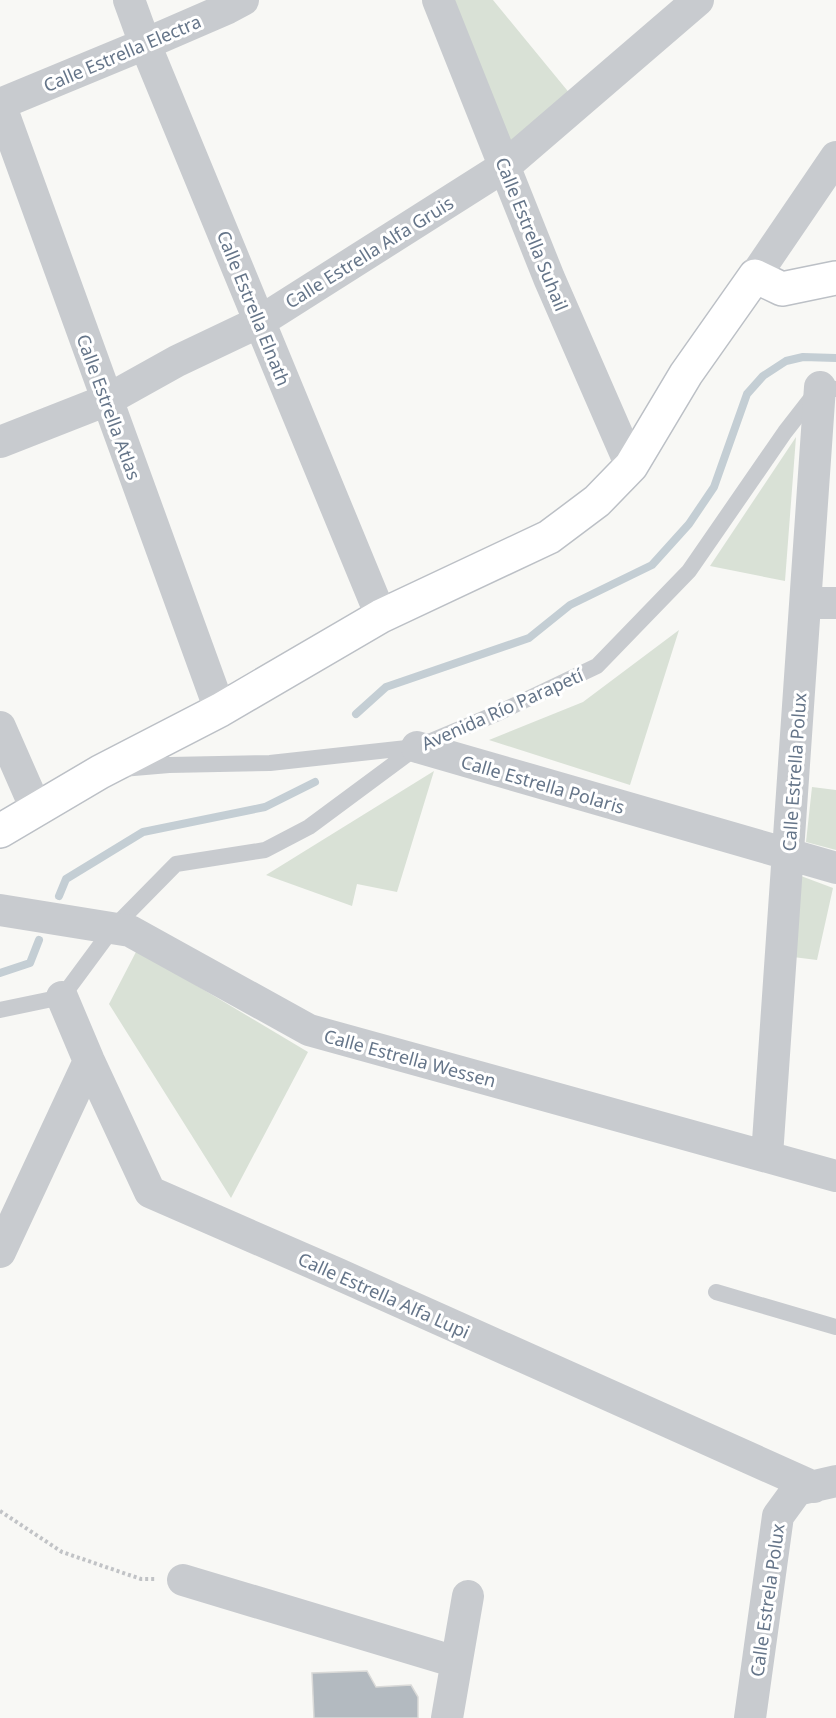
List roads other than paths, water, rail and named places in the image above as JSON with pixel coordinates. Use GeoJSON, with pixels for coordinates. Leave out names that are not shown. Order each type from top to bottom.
{"type":"FeatureCollection","features":[{"type":"Feature","properties":{"kind":"street","name":"Calle Estrella Elnath"},"geometry":{"type":"LineString","coordinates":[[129,0],[145,44],[381,615]]}},
{"type":"Feature","properties":{"kind":"street","name":"Calle Estrella Electra"},"geometry":{"type":"LineString","coordinates":[[0,104],[145,44],[243,0]]}},
{"type":"Feature","properties":{"kind":"street","name":"Calle Estrella Suhail"},"geometry":{"type":"LineString","coordinates":[[438,0],[549,278],[631,466]]}},
{"type":"Feature","properties":{"kind":"street","name":"Calle Estrella Alfa Gruis"},"geometry":{"type":"LineString","coordinates":[[0,442],[106,400],[259,322],[505,166],[698,0]]}},
{"type":"Feature","properties":{"kind":"street","name":"Calle Estrella Atlas"},"geometry":{"type":"LineString","coordinates":[[0,104],[220,710]]}},
{"type":"Feature","properties":{"kind":"street"},"geometry":{"type":"LineString","coordinates":[[0,831],[100,772],[220,710],[381,615],[549,537],[597,501],[631,466],[686,374],[836,157]]}},
{"type":"Feature","properties":{"kind":"street"},"geometry":{"type":"LineString","coordinates":[[755,276],[782,289],[836,278]]}},
{"type":"Feature","properties":{"kind":"street","name":"Calle Estrella Polux"},"geometry":{"type":"LineString","coordinates":[[766,1156],[788,855],[821,603],[828,388]]}},
{"type":"Feature","properties":{"kind":"street"},"geometry":{"type":"LineString","coordinates":[[0,727],[36,809]]}},
{"type":"Feature","properties":{"kind":"street","name":"Calle Estrella Polaris"},"geometry":{"type":"LineString","coordinates":[[417,747],[836,868]]}},
{"type":"Feature","properties":{"kind":"street","name":"Calle Estrella Wessen"},"geometry":{"type":"LineString","coordinates":[[0,910],[130,931],[309,1030],[836,1176]]}},
{"type":"Feature","properties":{"kind":"street","name":"Calle Estrella Alfa Lupi"},"geometry":{"type":"LineString","coordinates":[[62,997],[150,1192],[825,1484]]}},
{"type":"Feature","properties":{"kind":"street"},"geometry":{"type":"LineString","coordinates":[[0,1252],[89,1061]]}},
{"type":"Feature","properties":{"kind":"street","name":"Calle Estrela Polux"},"geometry":{"type":"LineString","coordinates":[[750,1718],[778,1516],[797,1490],[825,1484]]}},
{"type":"Feature","properties":{"kind":"street"},"geometry":{"type":"LineString","coordinates":[[183,1580],[456,1662]]}},
{"type":"Feature","properties":{"kind":"street"},"geometry":{"type":"LineString","coordinates":[[447,1718],[468,1596]]}},
{"type":"Feature","properties":{"kind":"lane","name":"Avenida Río Parapetí"},"geometry":{"type":"LineString","coordinates":[[62,997],[113,928],[176,864],[265,850],[309,827],[417,747],[498,713],[597,666],[688,571],[785,432],[828,388]]}},
{"type":"Feature","properties":{"kind":"lane","name":"Calle Estrella Polaris"},"geometry":{"type":"LineString","coordinates":[[100,772],[170,765],[270,763],[417,747]]}},
{"type":"Feature","properties":{"kind":"lane"},"geometry":{"type":"LineString","coordinates":[[0,1010],[62,997]]}},
{"type":"Feature","properties":{"kind":"lane"},"geometry":{"type":"LineString","coordinates":[[716,1292],[836,1327]]}},
{"type":"Feature","properties":{"kind":"waterway"},"geometry":{"type":"LineString","coordinates":[[356,714],[386,687],[529,638],[570,605],[652,565],[689,524],[714,487],[747,394],[763,376],[786,361],[803,357],[836,358]]}},
{"type":"Feature","properties":{"kind":"waterway"},"geometry":{"type":"LineString","coordinates":[[59,896],[66,879],[143,832],[265,807],[315,782]]}},
{"type":"Feature","properties":{"kind":"waterway"},"geometry":{"type":"LineString","coordinates":[[0,973],[30,963],[39,940]]}}]}
